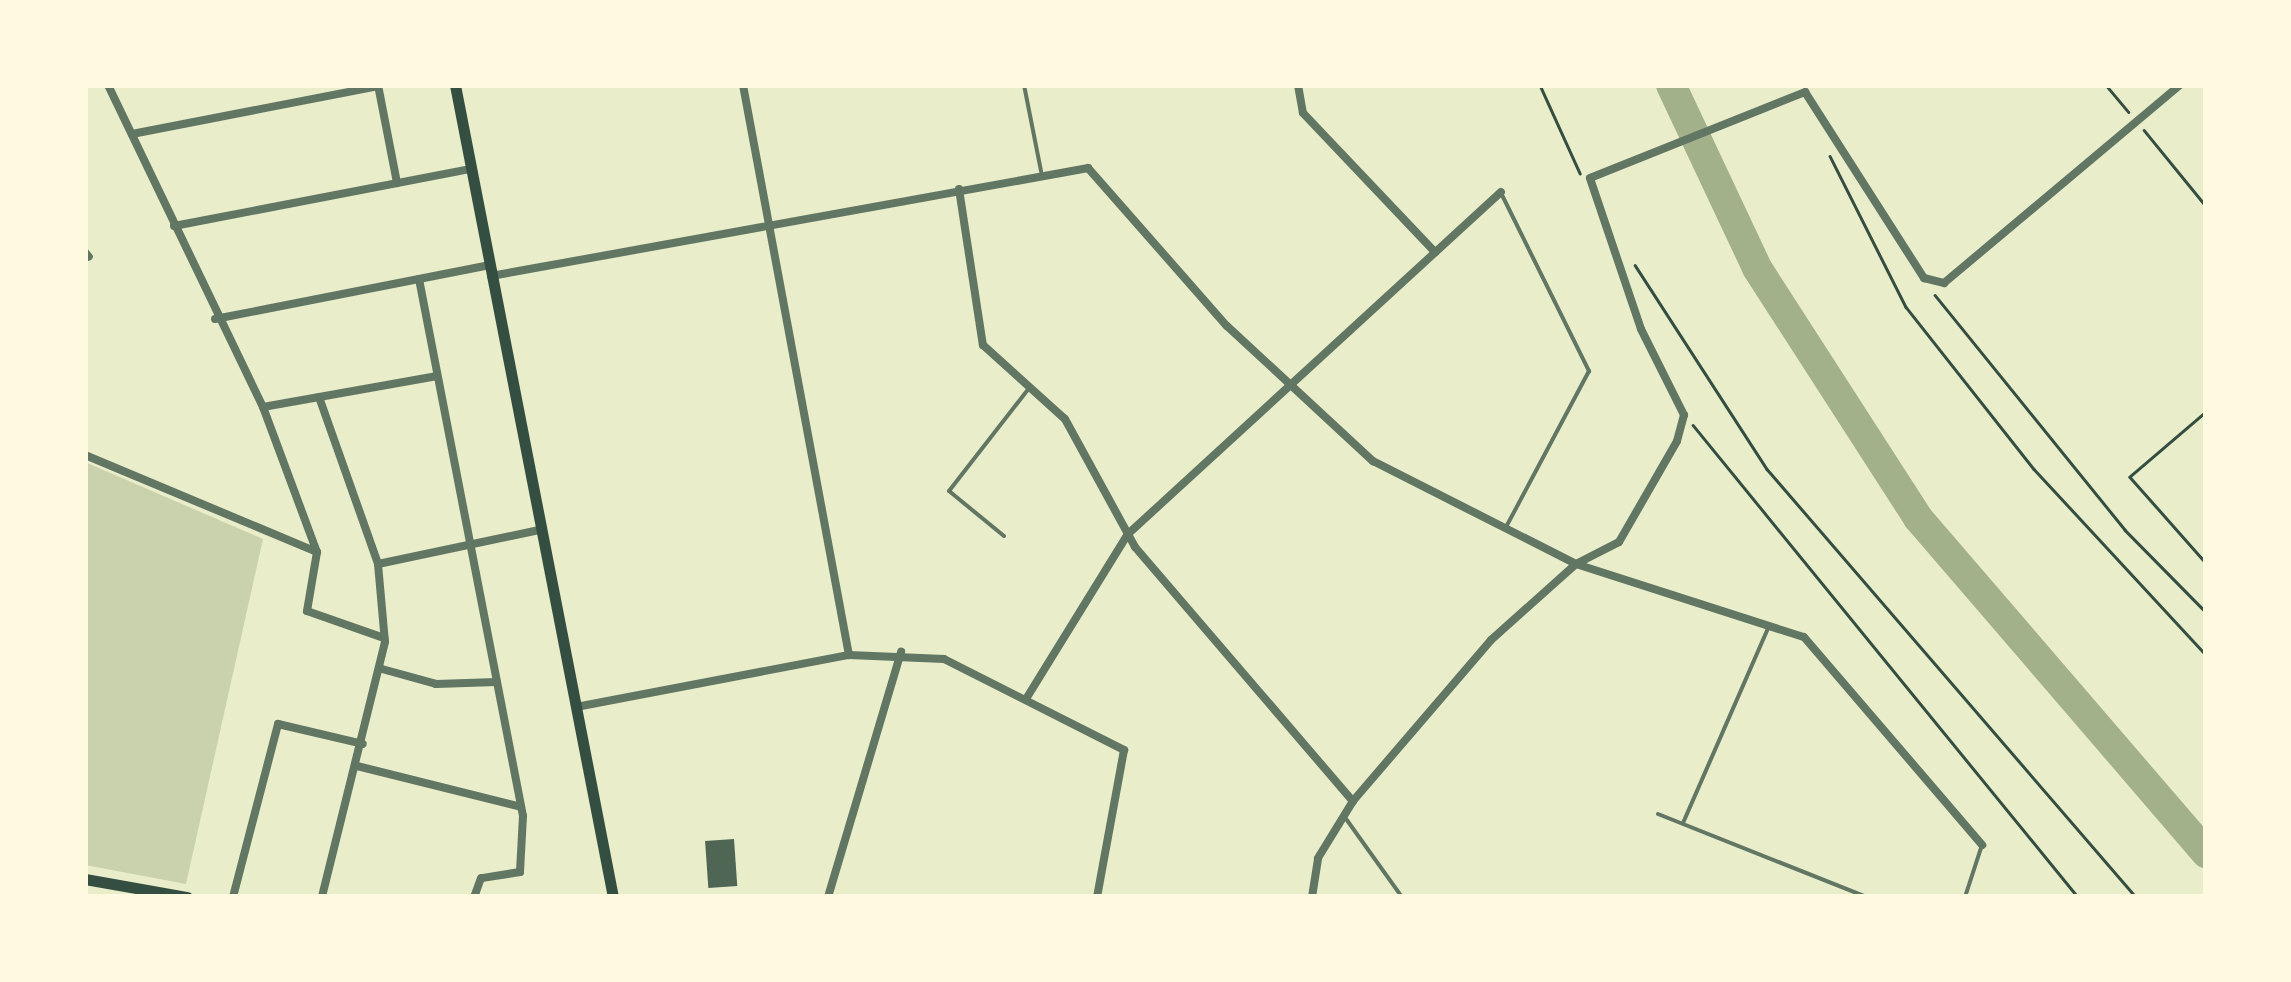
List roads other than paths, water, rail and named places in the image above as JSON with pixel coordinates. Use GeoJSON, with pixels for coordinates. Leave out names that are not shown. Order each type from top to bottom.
{"type":"FeatureCollection","features":[{"type":"Feature","properties":{"kind":"main road"},"geometry":{"type":"LineString","coordinates":[[455,85],[613,897]]}},
{"type":"Feature","properties":{"kind":"main road"},"geometry":{"type":"LineString","coordinates":[[85,879],[187,897]]}},
{"type":"Feature","properties":{"kind":"street"},"geometry":{"type":"LineString","coordinates":[[108,85],[215,318],[263,407],[317,552],[311,617],[384,638]]}},
{"type":"Feature","properties":{"kind":"street"},"geometry":{"type":"LineString","coordinates":[[743,85],[849,654]]}},
{"type":"Feature","properties":{"kind":"street"},"geometry":{"type":"LineString","coordinates":[[1298,85],[1304,113],[1435,252]]}},
{"type":"Feature","properties":{"kind":"street"},"geometry":{"type":"LineString","coordinates":[[1312,897],[1318,858],[1353,801],[1491,640],[1576,564],[1619,542],[1684,415],[1641,329],[1590,178],[1785,93],[1805,92],[1932,284],[2180,85]]}},
{"type":"Feature","properties":{"kind":"street"},"geometry":{"type":"LineString","coordinates":[[132,134],[378,86],[397,183]]}},
{"type":"Feature","properties":{"kind":"street"},"geometry":{"type":"LineString","coordinates":[[215,318],[419,279],[490,271],[958,189],[1041,171],[1088,168],[1288,382],[1373,461],[1504,531],[1576,564],[1768,628],[1823,652],[1982,845]]}},
{"type":"Feature","properties":{"kind":"street"},"geometry":{"type":"LineString","coordinates":[[174,226],[470,169]]}},
{"type":"Feature","properties":{"kind":"street"},"geometry":{"type":"LineString","coordinates":[[958,189],[984,345],[1065,419],[1128,534],[1353,801]]}},
{"type":"Feature","properties":{"kind":"street"},"geometry":{"type":"LineString","coordinates":[[1026,698],[1128,534],[1288,382],[1501,192]]}},
{"type":"Feature","properties":{"kind":"street"},"geometry":{"type":"LineString","coordinates":[[419,279],[521,807],[520,872],[481,878],[474,897]]}},
{"type":"Feature","properties":{"kind":"street"},"geometry":{"type":"LineString","coordinates":[[263,407],[438,376]]}},
{"type":"Feature","properties":{"kind":"street"},"geometry":{"type":"LineString","coordinates":[[319,397],[378,564],[384,638],[382,670],[322,897]]}},
{"type":"Feature","properties":{"kind":"street"},"geometry":{"type":"LineString","coordinates":[[85,456],[317,552]]}},
{"type":"Feature","properties":{"kind":"street"},"geometry":{"type":"LineString","coordinates":[[378,564],[540,530]]}},
{"type":"Feature","properties":{"kind":"street"},"geometry":{"type":"LineString","coordinates":[[828,897],[900,652]]}},
{"type":"Feature","properties":{"kind":"street"},"geometry":{"type":"LineString","coordinates":[[575,708],[849,654],[900,652],[944,660],[1124,750],[1097,897]]}},
{"type":"Feature","properties":{"kind":"street"},"geometry":{"type":"LineString","coordinates":[[382,670],[436,684],[497,682]]}},
{"type":"Feature","properties":{"kind":"street"},"geometry":{"type":"LineString","coordinates":[[233,897],[278,724],[363,744]]}},
{"type":"Feature","properties":{"kind":"street"},"geometry":{"type":"LineString","coordinates":[[357,766],[521,807]]}},
{"type":"Feature","properties":{"kind":"lane"},"geometry":{"type":"LineString","coordinates":[[1024,85],[1041,171]]}},
{"type":"Feature","properties":{"kind":"lane"},"geometry":{"type":"LineString","coordinates":[[1501,192],[1589,371],[1504,531]]}},
{"type":"Feature","properties":{"kind":"lane"},"geometry":{"type":"LineString","coordinates":[[1004,536],[949,491],[1030,387]]}},
{"type":"Feature","properties":{"kind":"lane"},"geometry":{"type":"LineString","coordinates":[[1683,824],[1768,628]]}},
{"type":"Feature","properties":{"kind":"lane"},"geometry":{"type":"LineString","coordinates":[[1658,814],[1868,897]]}},
{"type":"Feature","properties":{"kind":"lane"},"geometry":{"type":"LineString","coordinates":[[1344,816],[1402,897]]}},
{"type":"Feature","properties":{"kind":"lane"},"geometry":{"type":"LineString","coordinates":[[1965,897],[1982,845]]}},
{"type":"Feature","properties":{"kind":"waterway"},"geometry":{"type":"LineString","coordinates":[[1671,85],[1757,268],[1918,518],[2206,853]]}}]}
